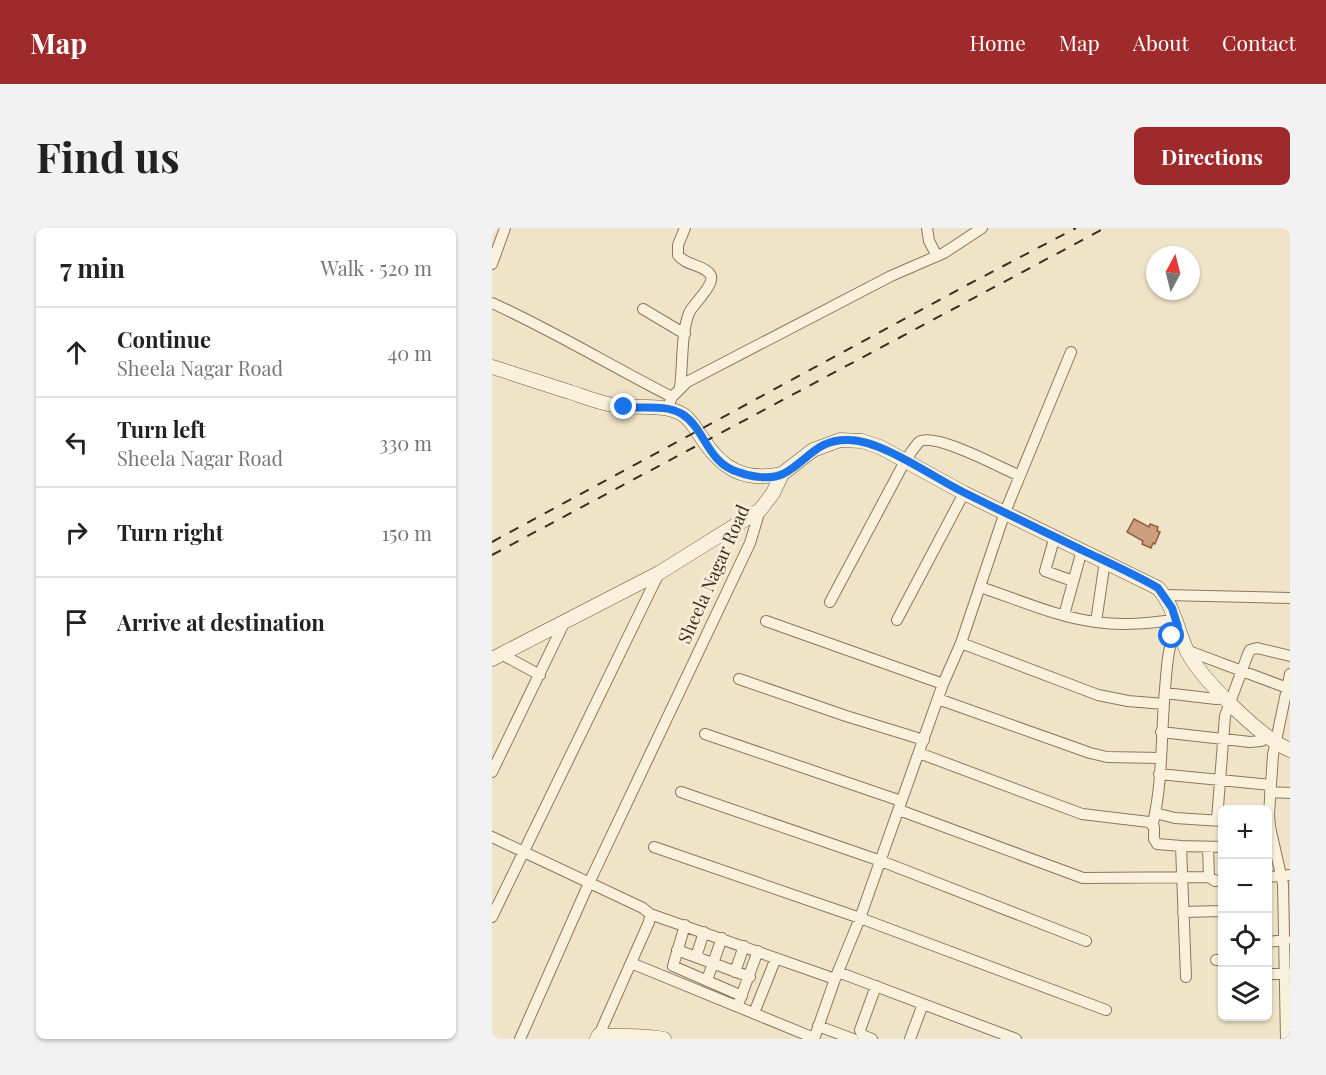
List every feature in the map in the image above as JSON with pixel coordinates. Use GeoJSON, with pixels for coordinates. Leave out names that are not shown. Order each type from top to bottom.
{"type":"FeatureCollection","features":[{"type":"Feature","properties":{"kind":"main road"},"geometry":{"type":"LineString","coordinates":[[492,367],[605,403],[634,408],[670,403],[691,422],[712,454],[725,466],[736,472],[760,477],[782,474]]}},
{"type":"Feature","properties":{"kind":"main road","name":"Sheela Nagar Road"},"geometry":{"type":"LineString","coordinates":[[760,510],[773,493],[782,474],[813,450],[840,440],[872,444],[964,493],[1149,583],[1164,595]]}},
{"type":"Feature","properties":{"kind":"main road"},"geometry":{"type":"LineString","coordinates":[[496,657],[659,573],[760,510]]}},
{"type":"Feature","properties":{"kind":"main road"},"geometry":{"type":"LineString","coordinates":[[1164,595],[1186,650],[1202,673],[1271,741],[1290,750]]}},
{"type":"Feature","properties":{"kind":"main road"},"geometry":{"type":"LineString","coordinates":[[598,1037],[629,1038],[645,1035],[664,1039]]}},
{"type":"Feature","properties":{"kind":"street"},"geometry":{"type":"LineString","coordinates":[[492,264],[505,228]]}},
{"type":"Feature","properties":{"kind":"street"},"geometry":{"type":"LineString","coordinates":[[492,303],[549,329],[670,403],[680,387],[685,334],[691,310],[708,288],[711,278],[710,274],[684,261],[678,255],[678,245],[685,228]]}},
{"type":"Feature","properties":{"kind":"street"},"geometry":{"type":"LineString","coordinates":[[927,228],[929,241],[937,256]]}},
{"type":"Feature","properties":{"kind":"street"},"geometry":{"type":"LineString","coordinates":[[680,387],[891,276],[937,256],[982,228]]}},
{"type":"Feature","properties":{"kind":"street"},"geometry":{"type":"LineString","coordinates":[[643,309],[685,334]]}},
{"type":"Feature","properties":{"kind":"street"},"geometry":{"type":"LineString","coordinates":[[631,963],[814,1038],[881,861],[943,684],[961,643],[1005,512],[1071,352]]}},
{"type":"Feature","properties":{"kind":"street"},"geometry":{"type":"LineString","coordinates":[[831,602],[905,461],[919,442],[936,441],[1020,476]]}},
{"type":"Feature","properties":{"kind":"street"},"geometry":{"type":"LineString","coordinates":[[897,620],[964,493]]}},
{"type":"Feature","properties":{"kind":"street","name":"Sheela Nagar Road"},"geometry":{"type":"LineString","coordinates":[[520,1039],[589,883],[750,543],[760,510]]}},
{"type":"Feature","properties":{"kind":"street"},"geometry":{"type":"LineString","coordinates":[[1054,536],[1045,571],[1074,581]]}},
{"type":"Feature","properties":{"kind":"street"},"geometry":{"type":"LineString","coordinates":[[1065,615],[1082,550]]}},
{"type":"Feature","properties":{"kind":"street"},"geometry":{"type":"LineString","coordinates":[[1096,622],[1105,561]]}},
{"type":"Feature","properties":{"kind":"street"},"geometry":{"type":"LineString","coordinates":[[492,917],[659,573]]}},
{"type":"Feature","properties":{"kind":"street"},"geometry":{"type":"LineString","coordinates":[[980,587],[1065,615],[1096,622],[1177,623],[1171,641],[1164,699],[1154,839],[1157,844],[1218,847]]}},
{"type":"Feature","properties":{"kind":"street"},"geometry":{"type":"LineString","coordinates":[[1164,595],[1290,598]]}},
{"type":"Feature","properties":{"kind":"street"},"geometry":{"type":"LineString","coordinates":[[765,621],[943,684]]}},
{"type":"Feature","properties":{"kind":"street"},"geometry":{"type":"LineString","coordinates":[[492,772],[564,623]]}},
{"type":"Feature","properties":{"kind":"street"},"geometry":{"type":"LineString","coordinates":[[961,643],[1098,696],[1128,701],[1228,700]]}},
{"type":"Feature","properties":{"kind":"street"},"geometry":{"type":"LineString","coordinates":[[1220,805],[1220,780],[1228,700],[1248,654],[1253,648],[1290,656]]}},
{"type":"Feature","properties":{"kind":"street"},"geometry":{"type":"LineString","coordinates":[[1186,650],[1288,688]]}},
{"type":"Feature","properties":{"kind":"street"},"geometry":{"type":"LineString","coordinates":[[496,657],[540,675]]}},
{"type":"Feature","properties":{"kind":"street"},"geometry":{"type":"LineString","coordinates":[[1270,805],[1271,741],[1288,688],[1290,674]]}},
{"type":"Feature","properties":{"kind":"street"},"geometry":{"type":"LineString","coordinates":[[740,679],[924,740]]}},
{"type":"Feature","properties":{"kind":"street"},"geometry":{"type":"LineString","coordinates":[[938,699],[1090,753],[1107,757],[1160,758]]}},
{"type":"Feature","properties":{"kind":"street"},"geometry":{"type":"LineString","coordinates":[[1161,732],[1250,742],[1271,741]]}},
{"type":"Feature","properties":{"kind":"street"},"geometry":{"type":"LineString","coordinates":[[705,734],[900,806],[1083,878],[1209,878],[1218,881]]}},
{"type":"Feature","properties":{"kind":"street"},"geometry":{"type":"LineString","coordinates":[[919,753],[1082,814],[1218,820]]}},
{"type":"Feature","properties":{"kind":"street"},"geometry":{"type":"LineString","coordinates":[[1159,774],[1220,780],[1290,793]]}},
{"type":"Feature","properties":{"kind":"street"},"geometry":{"type":"LineString","coordinates":[[681,792],[881,861],[1086,941]]}},
{"type":"Feature","properties":{"kind":"street"},"geometry":{"type":"LineString","coordinates":[[492,837],[643,908],[650,914],[776,958],[876,986],[1017,1039]]}},
{"type":"Feature","properties":{"kind":"street"},"geometry":{"type":"LineString","coordinates":[[1181,846],[1186,977]]}},
{"type":"Feature","properties":{"kind":"street"},"geometry":{"type":"LineString","coordinates":[[654,847],[860,918],[1106,1010]]}},
{"type":"Feature","properties":{"kind":"street"},"geometry":{"type":"LineString","coordinates":[[1208,847],[1209,878]]}},
{"type":"Feature","properties":{"kind":"street"},"geometry":{"type":"LineString","coordinates":[[1272,850],[1286,875],[1286,1039]]}},
{"type":"Feature","properties":{"kind":"street"},"geometry":{"type":"LineString","coordinates":[[1183,912],[1218,911]]}},
{"type":"Feature","properties":{"kind":"street"},"geometry":{"type":"LineString","coordinates":[[598,1037],[649,922],[650,914]]}},
{"type":"Feature","properties":{"kind":"street"},"geometry":{"type":"LineString","coordinates":[[685,925],[673,966],[742,996]]}},
{"type":"Feature","properties":{"kind":"street"},"geometry":{"type":"LineString","coordinates":[[696,957],[704,932]]}},
{"type":"Feature","properties":{"kind":"street"},"geometry":{"type":"LineString","coordinates":[[706,980],[722,938]]}},
{"type":"Feature","properties":{"kind":"street"},"geometry":{"type":"LineString","coordinates":[[1272,942],[1286,940]]}},
{"type":"Feature","properties":{"kind":"street"},"geometry":{"type":"LineString","coordinates":[[735,972],[744,946]]}},
{"type":"Feature","properties":{"kind":"street"},"geometry":{"type":"LineString","coordinates":[[677,950],[750,977]]}},
{"type":"Feature","properties":{"kind":"street"},"geometry":{"type":"LineString","coordinates":[[737,1007],[758,951]]}},
{"type":"Feature","properties":{"kind":"street"},"geometry":{"type":"LineString","coordinates":[[754,1013],[776,958]]}},
{"type":"Feature","properties":{"kind":"street"},"geometry":{"type":"LineString","coordinates":[[1272,974],[1287,974]]}},
{"type":"Feature","properties":{"kind":"street"},"geometry":{"type":"LineString","coordinates":[[872,1039],[862,1035],[860,1030],[876,986]]}},
{"type":"Feature","properties":{"kind":"street"},"geometry":{"type":"LineString","coordinates":[[910,1039],[923,1004]]}},
{"type":"Feature","properties":{"kind":"street"},"geometry":{"type":"LineString","coordinates":[[818,1026],[854,1039]]}},
{"type":"Feature","properties":{"kind":"building"},"geometry":{"type":"Polygon","coordinates":[[[1134,519],[1149,527],[1150,524],[1158,527],[1157,531],[1160,532],[1151,548],[1127,532],[1134,519]]]}},
{"type":"Feature","properties":{"kind":"railway"},"geometry":{"type":"LineString","coordinates":[[492,542],[1076,228]]}},
{"type":"Feature","properties":{"kind":"railway"},"geometry":{"type":"LineString","coordinates":[[492,555],[1105,228]]}},
{"type":"Feature","properties":{"kind":"route"},"geometry":{"type":"LineString","coordinates":[[624,407],[667,409],[682,414],[691,422],[712,454],[725,466],[736,472],[760,477],[782,474],[813,450],[840,440],[862,441],[880,447],[964,493],[1158,588],[1172,608],[1178,627],[1172,636]]}}]}
